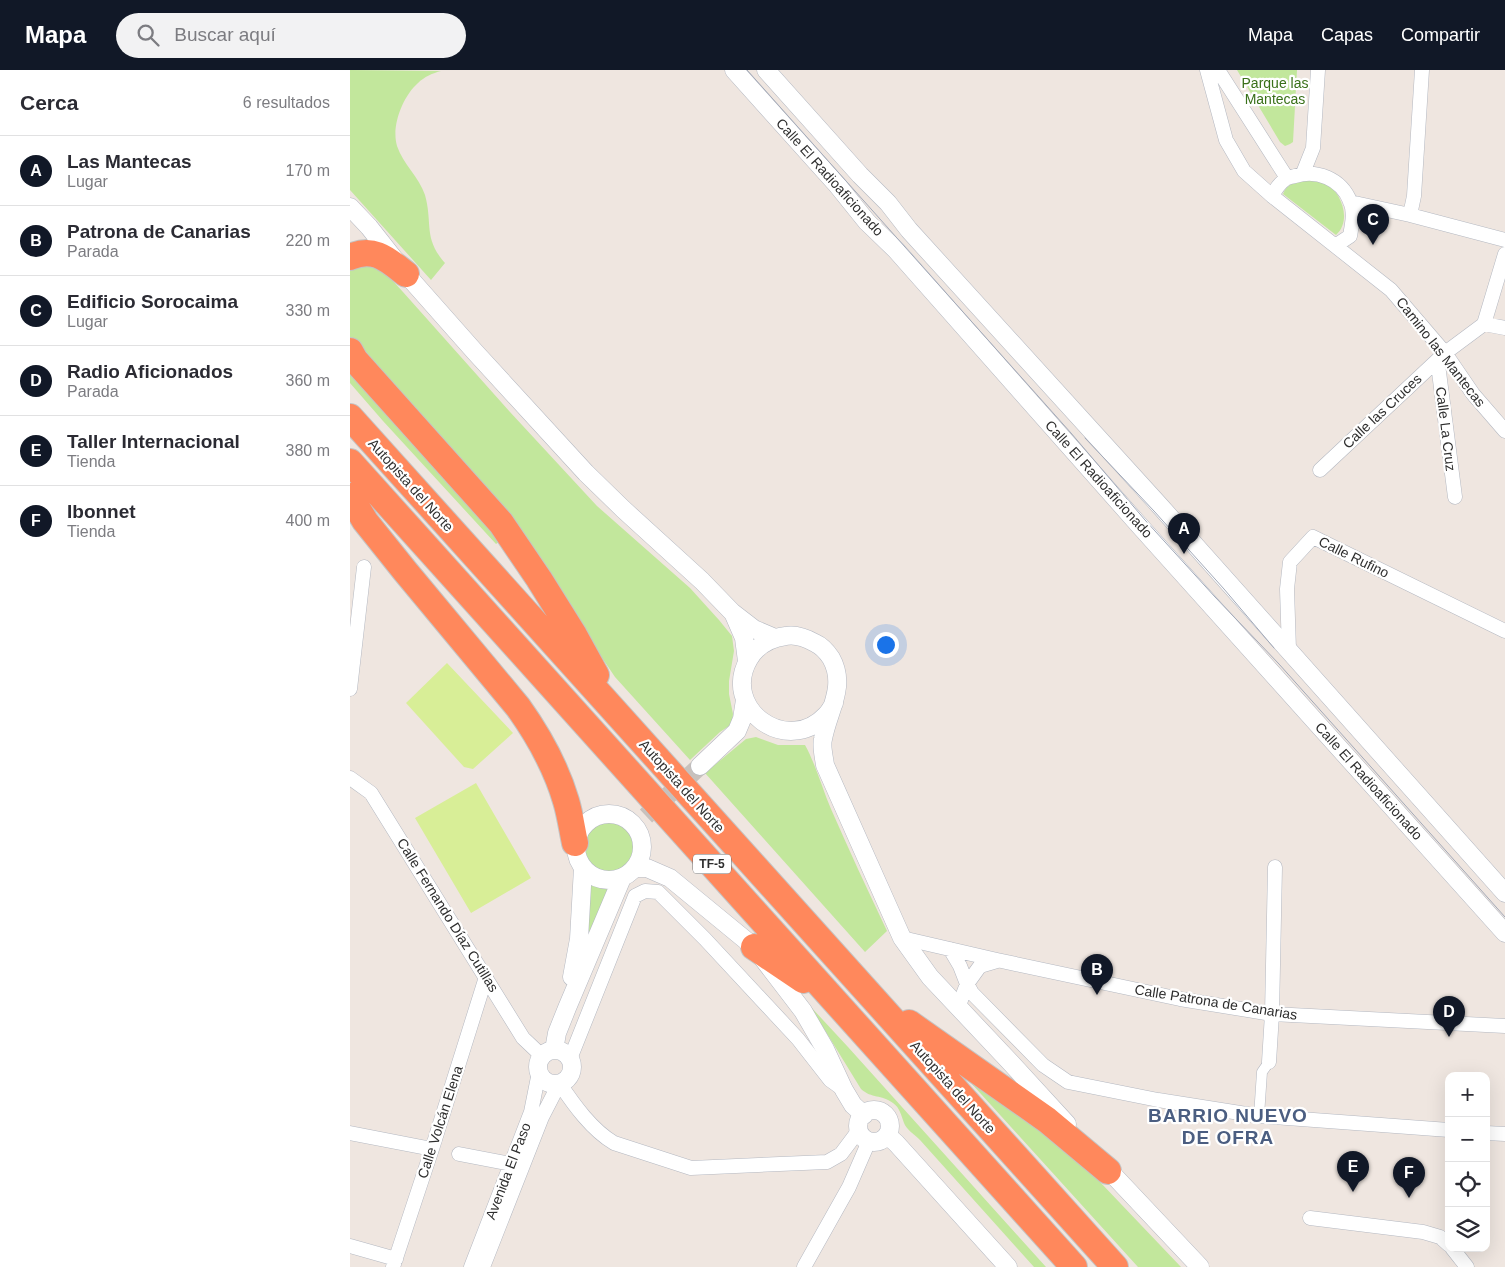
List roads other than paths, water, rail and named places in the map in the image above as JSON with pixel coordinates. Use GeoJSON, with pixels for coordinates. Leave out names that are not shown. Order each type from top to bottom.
{"type":"FeatureCollection","features":[{"type":"Feature","properties":{"kind":"highway"},"geometry":{"type":"LineString","coordinates":[[350,256],[359,252],[378,255],[406,274]]}},
{"type":"Feature","properties":{"kind":"highway"},"geometry":{"type":"LineString","coordinates":[[350,351],[355,360],[501,523],[574,635],[617,713]]}},
{"type":"Feature","properties":{"kind":"highway","name":"Autopista del Norte"},"geometry":{"type":"LineString","coordinates":[[350,417],[1115,1267]]}},
{"type":"Feature","properties":{"kind":"highway","name":"TF-5"},"geometry":{"type":"LineString","coordinates":[[350,462],[1074,1267]]}},
{"type":"Feature","properties":{"kind":"highway"},"geometry":{"type":"LineString","coordinates":[[350,496],[365,520],[405,571],[530,724],[546,752],[560,783],[575,843]]}},
{"type":"Feature","properties":{"kind":"highway"},"geometry":{"type":"LineString","coordinates":[[754,947],[837,1003]]}},
{"type":"Feature","properties":{"kind":"highway"},"geometry":{"type":"LineString","coordinates":[[874,999],[1047,1120],[1108,1170]]}},
{"type":"Feature","properties":{"kind":"street","name":"Calle El Radioaficionado"},"geometry":{"type":"LineString","coordinates":[[734,70],[838,186],[867,222],[903,257],[1133,518],[1505,933]]}},
{"type":"Feature","properties":{"kind":"street","name":"Calle El Radioaficionado"},"geometry":{"type":"LineString","coordinates":[[766,70],[860,175],[888,203],[909,230],[1160,506],[1505,893]]}},
{"type":"Feature","properties":{"kind":"street","name":"Camino las Mantecas"},"geometry":{"type":"LineString","coordinates":[[1207,70],[1226,140],[1244,171],[1272,196],[1391,290],[1440,357],[1505,431]]}},
{"type":"Feature","properties":{"kind":"street"},"geometry":{"type":"LineString","coordinates":[[1218,70],[1287,178]]}},
{"type":"Feature","properties":{"kind":"street"},"geometry":{"type":"LineString","coordinates":[[1303,173],[1313,148],[1318,70]]}},
{"type":"Feature","properties":{"kind":"street"},"geometry":{"type":"LineString","coordinates":[[1410,215],[1414,196],[1422,70]]}},
{"type":"Feature","properties":{"kind":"street"},"geometry":{"type":"LineString","coordinates":[[1313,148],[1324,175]]}},
{"type":"Feature","properties":{"kind":"street"},"geometry":{"type":"LineString","coordinates":[[1272,196],[1275,190],[1287,178],[1303,173],[1324,175],[1342,187],[1350,202],[1353,219],[1349,248],[1350,258]]}},
{"type":"Feature","properties":{"kind":"street"},"geometry":{"type":"LineString","coordinates":[[1350,202],[1410,215],[1505,240]]}},
{"type":"Feature","properties":{"kind":"street"},"geometry":{"type":"LineString","coordinates":[[350,207],[369,227],[406,274],[586,473],[702,581],[732,612],[754,629],[775,638]]}},
{"type":"Feature","properties":{"kind":"street"},"geometry":{"type":"LineString","coordinates":[[1332,244],[1338,244],[1350,236]]}},
{"type":"Feature","properties":{"kind":"street"},"geometry":{"type":"LineString","coordinates":[[1505,254],[1484,324],[1505,328]]}},
{"type":"Feature","properties":{"kind":"street","name":"Calle las Cruces"},"geometry":{"type":"LineString","coordinates":[[1320,470],[1440,357],[1484,324]]}},
{"type":"Feature","properties":{"kind":"street","name":"Calle La Cruz"},"geometry":{"type":"LineString","coordinates":[[1440,357],[1439,372],[1455,497]]}},
{"type":"Feature","properties":{"kind":"street","name":"Calle Rufino"},"geometry":{"type":"LineString","coordinates":[[1289,650],[1287,589],[1290,562],[1313,537],[1505,631]]}},
{"type":"Feature","properties":{"kind":"street"},"geometry":{"type":"LineString","coordinates":[[350,689],[364,567]]}},
{"type":"Feature","properties":{"kind":"street"},"geometry":{"type":"LineString","coordinates":[[732,612],[744,638],[747,661]]}},
{"type":"Feature","properties":{"kind":"street"},"geometry":{"type":"LineString","coordinates":[[700,766],[737,730],[742,720],[745,700],[742,681],[744,671],[747,661],[758,647],[775,638],[790,635],[808,639],[828,653],[838,677],[838,690],[822,740],[825,765],[902,938],[930,977],[958,1008],[1012,1063],[1108,1170],[1200,1267]]}},
{"type":"Feature","properties":{"kind":"street"},"geometry":{"type":"LineString","coordinates":[[745,700],[754,715],[766,724],[783,730],[793,731],[805,729],[816,724],[826,715],[834,702]]}},
{"type":"Feature","properties":{"kind":"street"},"geometry":{"type":"LineString","coordinates":[[737,730],[766,724]]}},
{"type":"Feature","properties":{"kind":"street","name":"Calle Fernando Díaz Cutillas"},"geometry":{"type":"LineString","coordinates":[[350,778],[371,793],[524,1038],[545,1060]]}},
{"type":"Feature","properties":{"kind":"street"},"geometry":{"type":"LineString","coordinates":[[628,873],[640,860],[642,850],[639,832],[640,820],[614,814],[593,817],[578,832],[575,843],[578,861],[583,868],[591,875],[601,879],[611,880],[647,868],[670,878],[754,947],[803,1011],[825,1049],[864,1129],[879,1141],[887,1135],[890,1126],[886,1116],[878,1111],[868,1112],[864,1129],[849,1187],[804,1267]]}},
{"type":"Feature","properties":{"kind":"street"},"geometry":{"type":"LineString","coordinates":[[1259,1116],[1262,1072],[1269,1062],[1272,1014],[1274,867]]}},
{"type":"Feature","properties":{"kind":"street","name":"Avenida El Paso"},"geometry":{"type":"LineString","coordinates":[[567,1008],[579,939],[583,868]]}},
{"type":"Feature","properties":{"kind":"street","name":"Avenida El Paso"},"geometry":{"type":"LineString","coordinates":[[471,1267],[531,1112],[545,1060],[628,873]]}},
{"type":"Feature","properties":{"kind":"street"},"geometry":{"type":"LineString","coordinates":[[570,1058],[635,896],[645,891],[658,892],[705,939],[798,1039],[830,1080],[844,1090]]}},
{"type":"Feature","properties":{"kind":"street","name":"Calle Patrona de Canarias"},"geometry":{"type":"LineString","coordinates":[[902,938],[1180,999],[1272,1014],[1505,1026]]}},
{"type":"Feature","properties":{"kind":"street"},"geometry":{"type":"LineString","coordinates":[[950,949],[972,992],[1043,1065],[1068,1082],[1158,1100],[1259,1116],[1445,1130]]}},
{"type":"Feature","properties":{"kind":"street"},"geometry":{"type":"LineString","coordinates":[[958,1008],[967,984],[980,966],[997,960]]}},
{"type":"Feature","properties":{"kind":"street","name":"Calle Volcán Elena"},"geometry":{"type":"LineString","coordinates":[[394,1263],[486,977]]}},
{"type":"Feature","properties":{"kind":"street"},"geometry":{"type":"LineString","coordinates":[[563,1052],[570,1058],[572,1063],[571,1074],[568,1078],[559,1084],[545,1080],[545,1060],[563,1052]]}},
{"type":"Feature","properties":{"kind":"street"},"geometry":{"type":"LineString","coordinates":[[559,1084],[603,1136],[614,1143],[690,1168],[827,1162],[841,1154],[864,1129]]}},
{"type":"Feature","properties":{"kind":"street","name":"Avenida El Paso"},"geometry":{"type":"LineString","coordinates":[[483,1267],[542,1117],[559,1084]]}},
{"type":"Feature","properties":{"kind":"street"},"geometry":{"type":"LineString","coordinates":[[1490,1132],[1505,1134]]}},
{"type":"Feature","properties":{"kind":"street"},"geometry":{"type":"LineString","coordinates":[[350,1133],[432,1149]]}},
{"type":"Feature","properties":{"kind":"street"},"geometry":{"type":"LineString","coordinates":[[887,1135],[1008,1267]]}},
{"type":"Feature","properties":{"kind":"street"},"geometry":{"type":"LineString","coordinates":[[459,1154],[511,1164]]}},
{"type":"Feature","properties":{"kind":"street"},"geometry":{"type":"LineString","coordinates":[[1310,1218],[1423,1232],[1440,1237],[1445,1241]]}},
{"type":"Feature","properties":{"kind":"street"},"geometry":{"type":"LineString","coordinates":[[350,1246],[394,1263]]}},
{"type":"Feature","properties":{"kind":"street"},"geometry":{"type":"LineString","coordinates":[[1455,1252],[1467,1267]]}},
{"type":"Feature","properties":{"kind":"tunnel"},"geometry":{"type":"LineString","coordinates":[[646,816],[700,766]]}},
{"type":"Feature","properties":{"kind":"tram line"},"geometry":{"type":"LineString","coordinates":[[747,70],[1071,433],[1145,520],[1279,664],[1505,917]]}},
{"type":"Feature","properties":{"kind":"tram line"},"geometry":{"type":"LineString","coordinates":[[1085,438],[1154,511],[1274,648]]}},
{"type":"Feature","properties":{"kind":"place","name":"Edificio Sorocaima"},"geometry":{"type":"Point","coordinates":[1373,245]}},
{"type":"Feature","properties":{"kind":"place","name":"Las Mantecas"},"geometry":{"type":"Point","coordinates":[1184,554]}},
{"type":"Feature","properties":{"kind":"place","name":"Patrona de Canarias"},"geometry":{"type":"Point","coordinates":[1097,995]}},
{"type":"Feature","properties":{"kind":"place","name":"Radio Aficionados"},"geometry":{"type":"Point","coordinates":[1449,1037]}},
{"type":"Feature","properties":{"kind":"place","name":"Taller Internacional"},"geometry":{"type":"Point","coordinates":[1353,1192]}},
{"type":"Feature","properties":{"kind":"place","name":"Ibonnet"},"geometry":{"type":"Point","coordinates":[1409,1198]}},
{"type":"Feature","properties":{"kind":"district","name":"BARRIO NUEVO DE OFRA"},"geometry":{"type":"Point","coordinates":[1228,1126]}},
{"type":"Feature","properties":{"kind":"park label","name":"Parque las Mantecas"},"geometry":{"type":"Point","coordinates":[1275,92]}}]}
